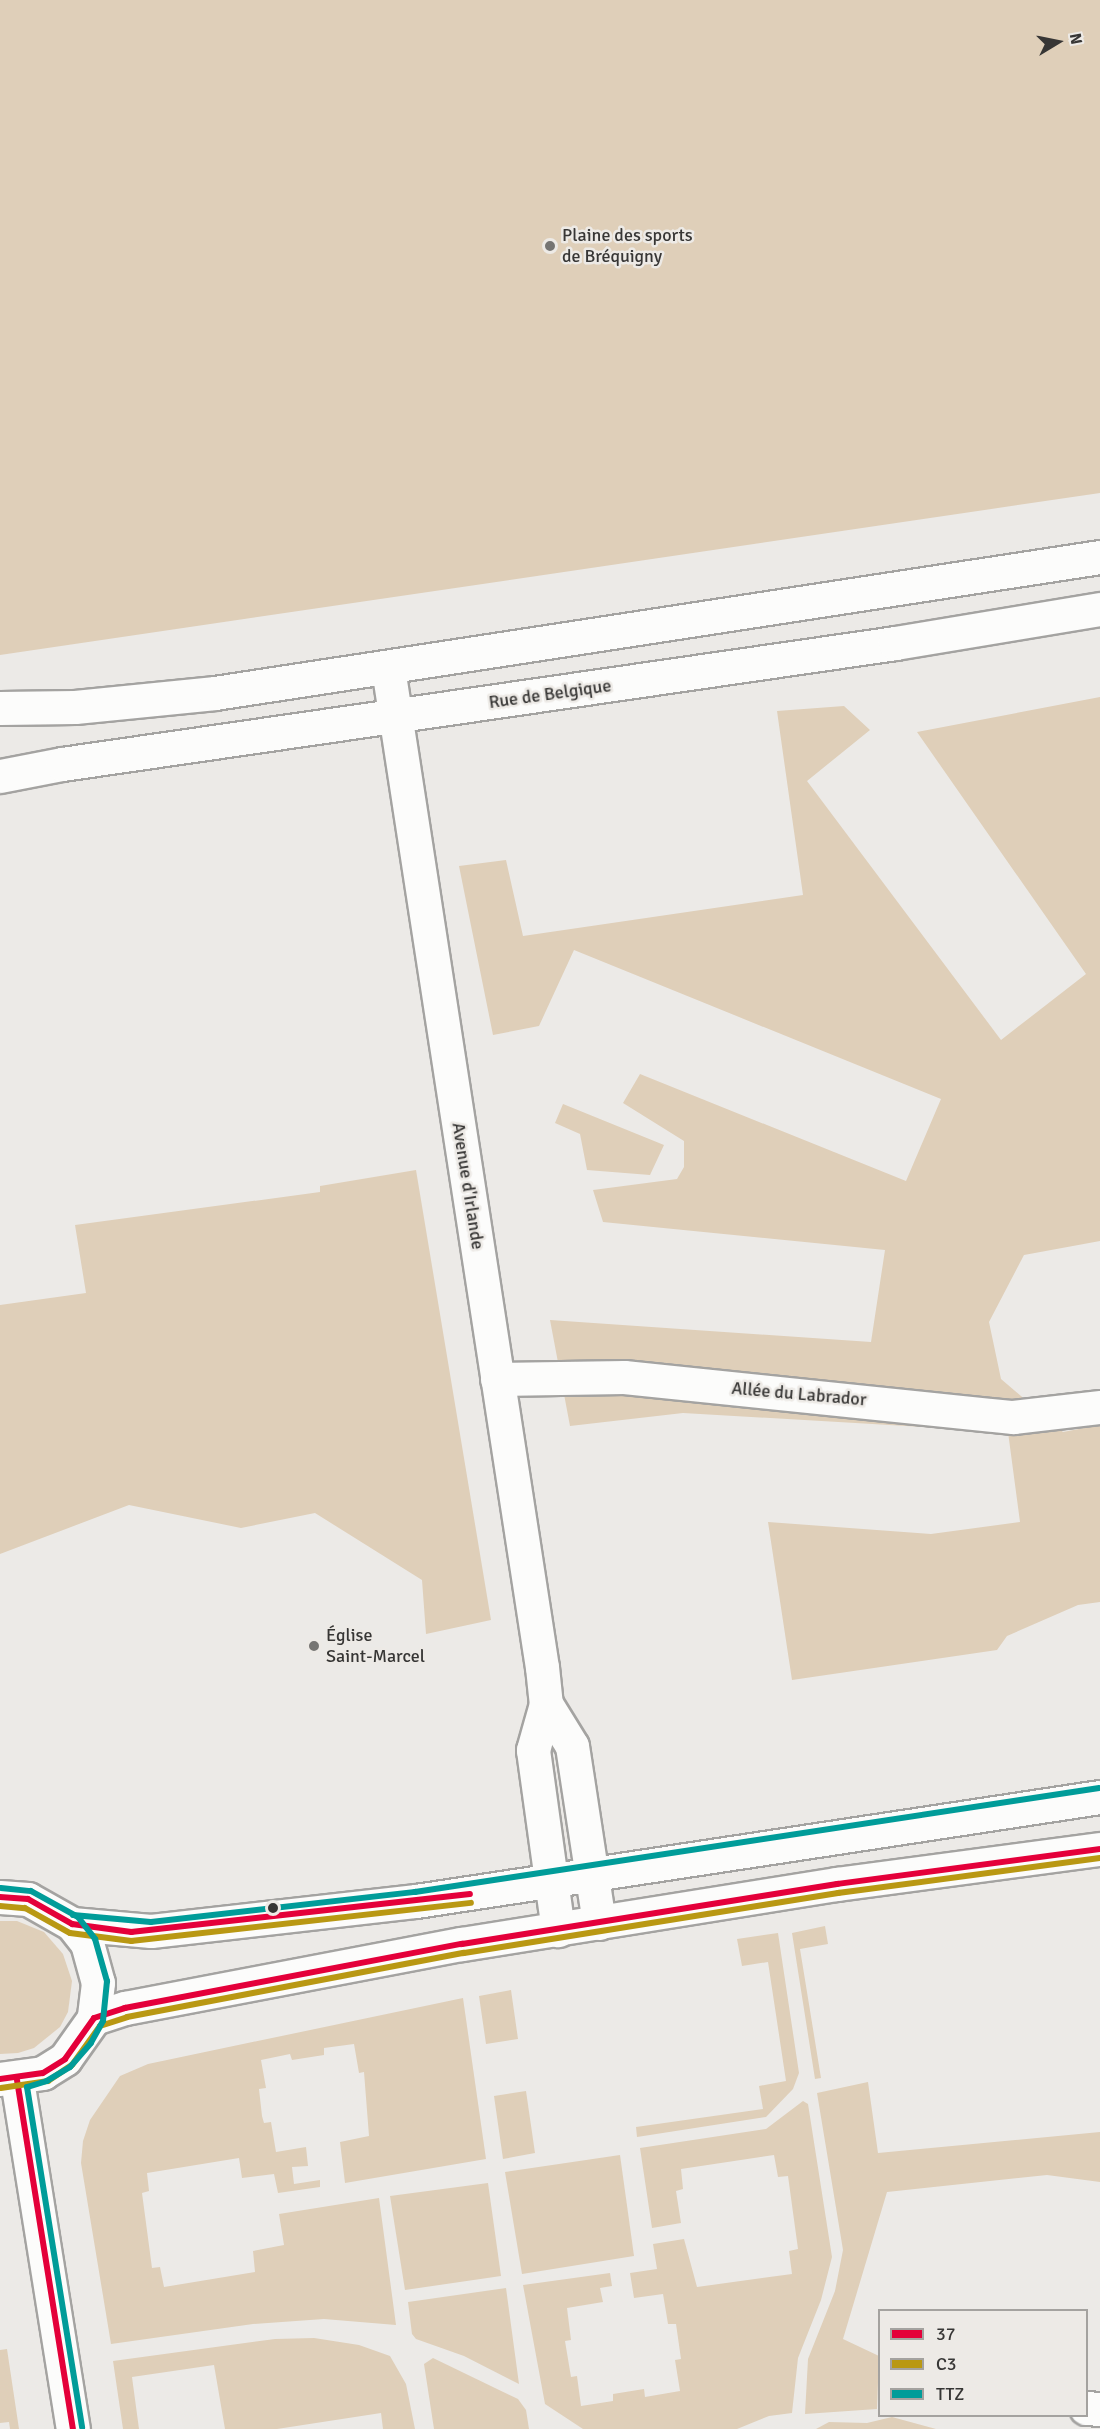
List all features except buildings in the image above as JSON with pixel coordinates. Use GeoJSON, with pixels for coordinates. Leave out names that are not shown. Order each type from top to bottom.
{"type":"FeatureCollection","features":[{"type":"Feature","properties":{"kind":"street"},"geometry":{"type":"LineString","coordinates":[[0,708],[157,700],[388,668],[1100,557]]}},
{"type":"Feature","properties":{"kind":"street","name":"Rue de Belgique"},"geometry":{"type":"LineString","coordinates":[[0,776],[62,764],[396,716],[1100,609]]}},
{"type":"Feature","properties":{"kind":"street","name":"Avenue d'Irlande"},"geometry":{"type":"LineString","coordinates":[[388,668],[546,1704],[572,1746],[599,1923]]}},
{"type":"Feature","properties":{"kind":"street","name":"Allée du Labrador"},"geometry":{"type":"LineString","coordinates":[[497,1379],[624,1377],[1013,1417],[1100,1407]]}},
{"type":"Feature","properties":{"kind":"street","name":"Avenue d'Irlande"},"geometry":{"type":"LineString","coordinates":[[546,1704],[533,1750],[558,1930]]}},
{"type":"Feature","properties":{"kind":"street"},"geometry":{"type":"LineString","coordinates":[[72,1924],[151,1931],[416,1901],[1100,1797]]}},
{"type":"Feature","properties":{"kind":"street"},"geometry":{"type":"LineString","coordinates":[[94,2019],[125,2008],[412,1953],[837,1884],[1100,1849]]}},
{"type":"Feature","properties":{"kind":"street"},"geometry":{"type":"LineString","coordinates":[[0,1897],[28,1899],[72,1924],[87,1943],[95,1965],[98,2002],[94,2019],[65,2060],[43,2073],[9,2080],[73,2429]]}},
{"type":"Feature","properties":{"kind":"shaded area","name":"Plaine des sports de Bréquigny"},"geometry":{"type":"Polygon","coordinates":[[[0,0],[1100,0],[1100,493],[0,655],[0,0]]]}},
{"type":"Feature","properties":{"kind":"shaded area"},"geometry":{"type":"Polygon","coordinates":[[[1100,697],[1100,1241],[1024,1255],[989,1322],[1001,1379],[1063,1432],[1100,1425],[1100,1602],[1078,1605],[1007,1636],[997,1650],[792,1680],[768,1522],[931,1534],[1020,1522],[1008,1432],[683,1413],[570,1426],[550,1320],[871,1342],[885,1250],[603,1222],[593,1190],[677,1179],[684,1167],[684,1141],[623,1103],[640,1074],[906,1181],[941,1099],[574,950],[539,1026],[493,1035],[459,866],[506,860],[523,936],[803,895],[777,711],[844,706],[870,730],[807,781],[1001,1040],[1086,974],[917,732],[1100,697]]]}},
{"type":"Feature","properties":{"kind":"shaded area"},"geometry":{"type":"Polygon","coordinates":[[[563,1104],[664,1145],[650,1175],[587,1170],[580,1134],[555,1123],[563,1104]]]}},
{"type":"Feature","properties":{"kind":"shaded area"},"geometry":{"type":"Polygon","coordinates":[[[416,1170],[491,1620],[426,1634],[422,1580],[315,1513],[241,1528],[129,1505],[0,1554],[0,1305],[86,1293],[75,1225],[320,1192],[320,1186],[416,1170]]]}},
{"type":"Feature","properties":{"kind":"shaded area"},"geometry":{"type":"Polygon","coordinates":[[[0,1921],[17,1921],[44,1932],[63,1954],[72,1981],[68,2012],[60,2027],[34,2048],[18,2053],[0,2054],[0,1921]]]}},
{"type":"Feature","properties":{"kind":"shaded area"},"geometry":{"type":"Polygon","coordinates":[[[825,1926],[828,1944],[800,1949],[821,2078],[815,2079],[792,1933],[825,1926]]]}},
{"type":"Feature","properties":{"kind":"shaded area"},"geometry":{"type":"Polygon","coordinates":[[[778,1933],[799,2073],[793,2089],[766,2117],[637,2137],[636,2127],[763,2109],[759,2086],[786,2081],[768,1962],[742,1966],[737,1939],[778,1933]]]}},
{"type":"Feature","properties":{"kind":"shaded area"},"geometry":{"type":"Polygon","coordinates":[[[511,1990],[518,2039],[486,2044],[479,1996],[511,1990]]]}},
{"type":"Feature","properties":{"kind":"shaded area"},"geometry":{"type":"Polygon","coordinates":[[[463,1998],[486,2159],[345,2183],[340,2142],[369,2136],[364,2072],[359,2073],[354,2044],[324,2048],[324,2055],[292,2060],[290,2054],[261,2060],[266,2088],[259,2089],[262,2116],[264,2123],[271,2122],[276,2152],[306,2147],[308,2166],[292,2167],[294,2184],[320,2180],[320,2187],[278,2193],[274,2174],[242,2178],[239,2158],[147,2173],[149,2191],[142,2193],[152,2268],[160,2267],[164,2287],[255,2272],[253,2251],[284,2245],[279,2214],[379,2198],[396,2325],[324,2319],[253,2324],[111,2344],[81,2163],[83,2141],[90,2120],[120,2076],[148,2064],[463,1998]]]}},
{"type":"Feature","properties":{"kind":"shaded area"},"geometry":{"type":"Polygon","coordinates":[[[868,2082],[878,2153],[1100,2132],[1100,2182],[1047,2175],[887,2192],[843,2339],[878,2356],[877,2409],[805,2414],[808,2359],[835,2291],[843,2250],[817,2093],[868,2082]]]}},
{"type":"Feature","properties":{"kind":"shaded area"},"geometry":{"type":"Polygon","coordinates":[[[526,2091],[535,2153],[503,2159],[494,2096],[526,2091]]]}},
{"type":"Feature","properties":{"kind":"shaded area"},"geometry":{"type":"Polygon","coordinates":[[[803,2101],[808,2104],[832,2257],[821,2300],[798,2358],[792,2413],[769,2416],[737,2429],[583,2429],[545,2404],[523,2285],[610,2273],[612,2286],[600,2288],[603,2302],[567,2308],[571,2340],[565,2341],[571,2377],[577,2376],[581,2406],[613,2401],[613,2394],[644,2389],[645,2397],[680,2391],[675,2360],[681,2359],[676,2324],[668,2324],[663,2294],[634,2298],[630,2273],[657,2269],[653,2244],[684,2239],[697,2287],[792,2274],[789,2251],[798,2249],[788,2176],[778,2177],[774,2155],[681,2169],[683,2189],[676,2191],[681,2223],[652,2228],[640,2148],[766,2129],[803,2101]]]}},
{"type":"Feature","properties":{"kind":"shaded area"},"geometry":{"type":"Polygon","coordinates":[[[620,2155],[634,2256],[522,2274],[505,2172],[620,2155]]]}},
{"type":"Feature","properties":{"kind":"shaded area"},"geometry":{"type":"Polygon","coordinates":[[[488,2183],[501,2276],[405,2290],[390,2196],[488,2183]]]}},
{"type":"Feature","properties":{"kind":"shaded area"},"geometry":{"type":"Polygon","coordinates":[[[506,2288],[519,2384],[464,2356],[416,2339],[412,2334],[408,2302],[506,2288]]]}},
{"type":"Feature","properties":{"kind":"shaded area"},"geometry":{"type":"Polygon","coordinates":[[[314,2338],[359,2345],[390,2356],[406,2384],[415,2429],[383,2429],[381,2413],[277,2429],[225,2429],[214,2365],[132,2377],[139,2429],[123,2429],[113,2361],[275,2339],[314,2338]]]}},
{"type":"Feature","properties":{"kind":"shaded area"},"geometry":{"type":"Polygon","coordinates":[[[7,2349],[19,2429],[10,2429],[9,2422],[0,2423],[0,2350],[7,2349]]]}},
{"type":"Feature","properties":{"kind":"shaded area"},"geometry":{"type":"Polygon","coordinates":[[[433,2358],[518,2399],[526,2410],[529,2429],[434,2429],[424,2364],[433,2358]]]}},
{"type":"Feature","properties":{"kind":"shaded area"},"geometry":{"type":"Polygon","coordinates":[[[892,2417],[936,2429],[816,2429],[829,2422],[867,2423],[892,2417]]]}},
{"type":"Feature","properties":{"kind":"transit line","name":"TTZ"},"geometry":{"type":"LineString","coordinates":[[73,1915],[151,1922],[415,1892],[1099,1788]]}},
{"type":"Feature","properties":{"kind":"transit line","name":"37"},"geometry":{"type":"LineString","coordinates":[[0,2079],[43,2073],[65,2059],[94,2018],[125,2008],[462,1944],[837,1884],[1100,1849]]}},
{"type":"Feature","properties":{"kind":"transit line","name":"C3"},"geometry":{"type":"LineString","coordinates":[[1,2088],[48,2081],[72,2065],[100,2026],[127,2017],[464,1953],[838,1893],[1100,1858]]}},
{"type":"Feature","properties":{"kind":"transit line","name":"TTZ"},"geometry":{"type":"LineString","coordinates":[[1,1888],[31,1891],[78,1917],[95,1939],[107,1981],[103,2021],[91,2043],[70,2067],[47,2081],[27,2087],[82,2428]]}},
{"type":"Feature","properties":{"kind":"transit line","name":"37"},"geometry":{"type":"LineString","coordinates":[[0,1897],[28,1899],[72,1924],[131,1932],[470,1894]]}},
{"type":"Feature","properties":{"kind":"transit line","name":"C3"},"geometry":{"type":"LineString","coordinates":[[0,1906],[25,1908],[70,1933],[131,1941],[471,1903]]}},
{"type":"Feature","properties":{"kind":"transit line","name":"37"},"geometry":{"type":"LineString","coordinates":[[17,2080],[73,2429]]}},
{"type":"Feature","properties":{"kind":"place","name":"Plaine des sports de Bréquigny"},"geometry":{"type":"Point","coordinates":[550,246]}},
{"type":"Feature","properties":{"kind":"place","name":"Église Saint-Marcel"},"geometry":{"type":"Point","coordinates":[314,1646]}}]}
